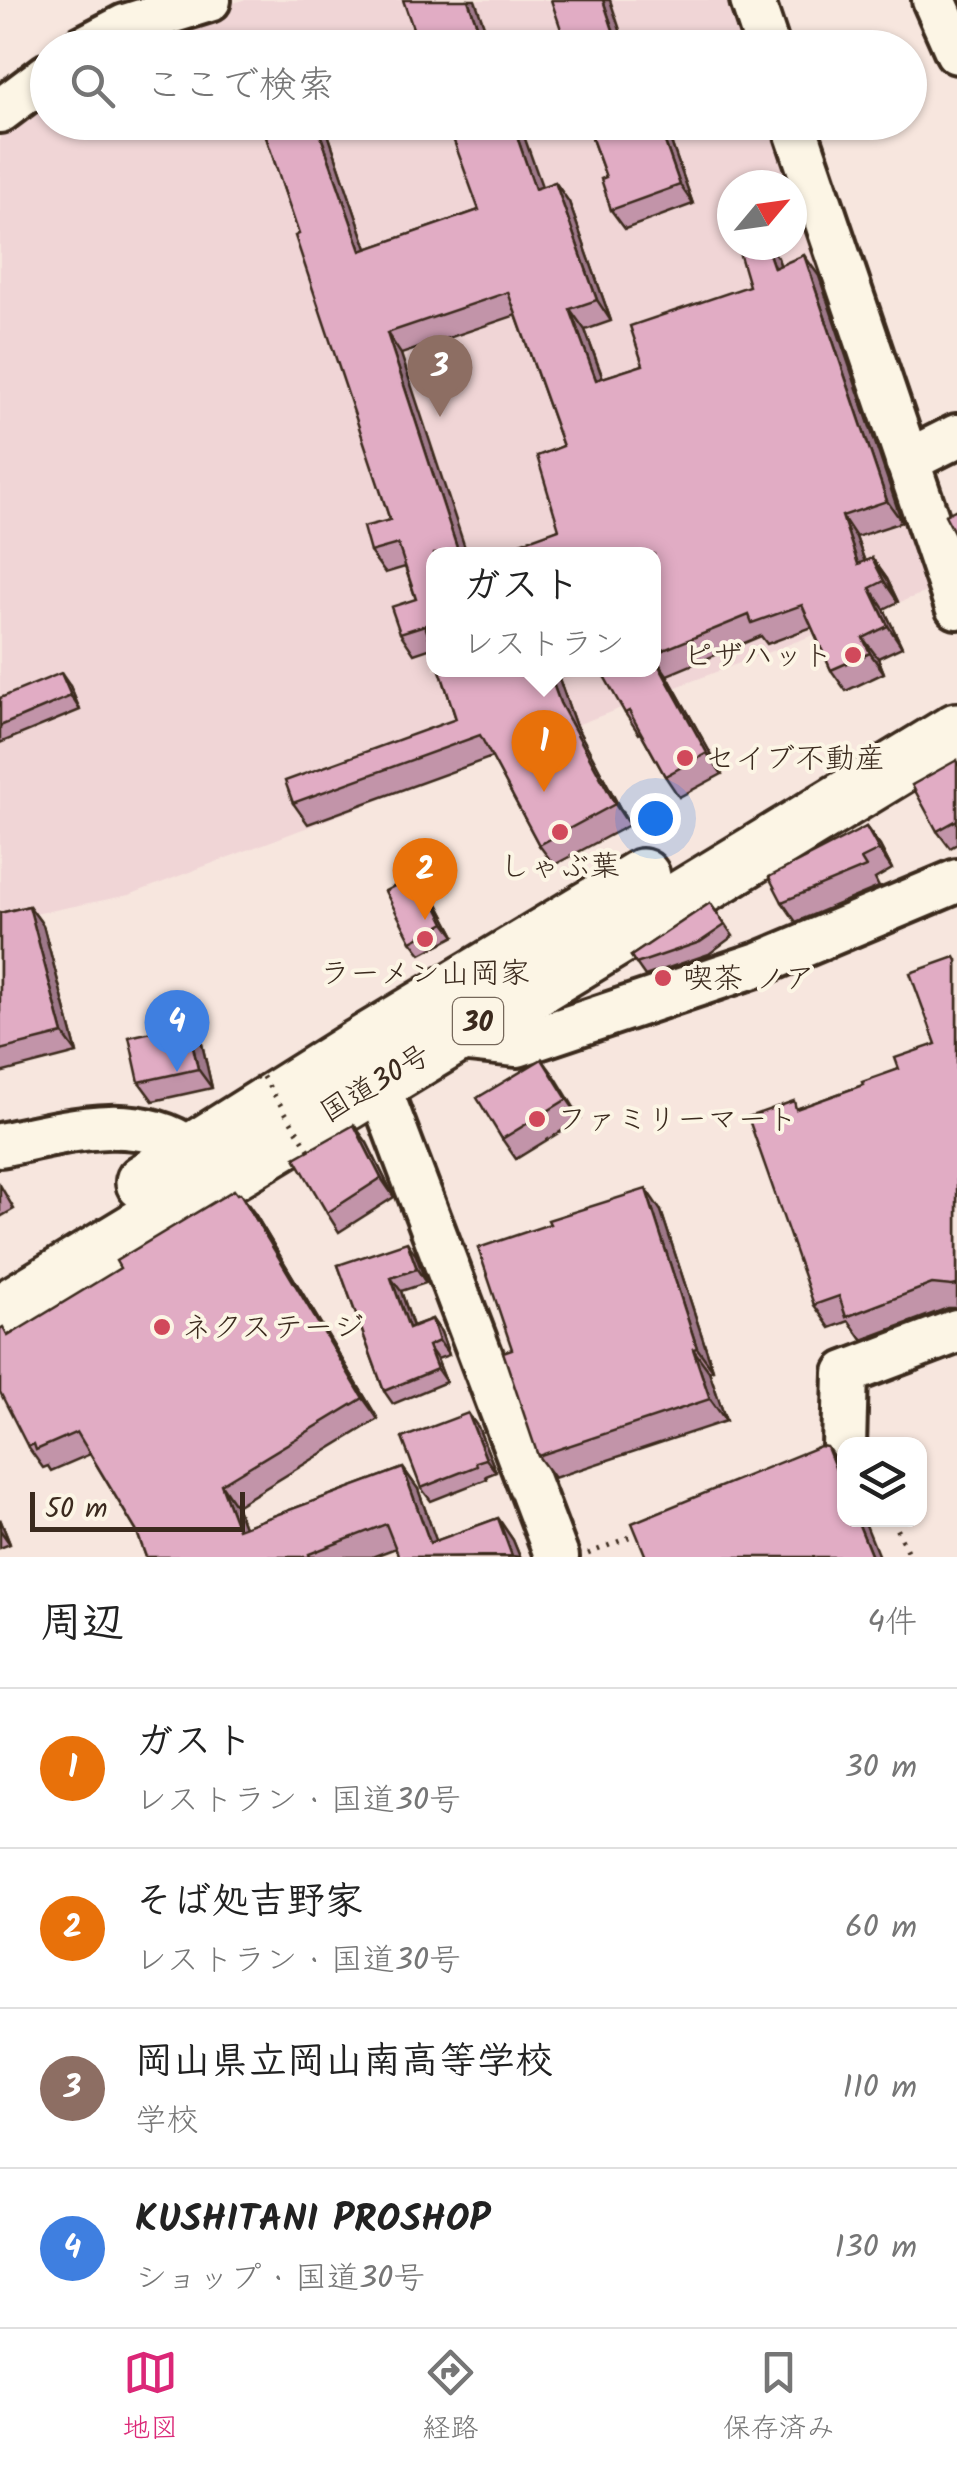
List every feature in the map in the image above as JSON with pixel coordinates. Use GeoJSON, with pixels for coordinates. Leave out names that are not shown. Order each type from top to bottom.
{"type":"FeatureCollection","features":[{"type":"Feature","properties":{"kind":"highway","name":"国道30号"},"geometry":{"type":"LineString","coordinates":[[0,1313],[203,1167],[957,689]]}},
{"type":"Feature","properties":{"kind":"highway","name":"国道30号"},"geometry":{"type":"LineString","coordinates":[[364,1067],[449,1038],[957,731]]}},
{"type":"Feature","properties":{"kind":"highway","name":"国道30号"},"geometry":{"type":"LineString","coordinates":[[0,1269],[203,1167]]}},
{"type":"Feature","properties":{"kind":"street"},"geometry":{"type":"LineString","coordinates":[[103,30],[121,13],[209,0]]}},
{"type":"Feature","properties":{"kind":"street"},"geometry":{"type":"LineString","coordinates":[[752,0],[762,30]]}},
{"type":"Feature","properties":{"kind":"street"},"geometry":{"type":"LineString","coordinates":[[934,0],[957,52]]}},
{"type":"Feature","properties":{"kind":"street"},"geometry":{"type":"LineString","coordinates":[[0,111],[30,88]]}},
{"type":"Feature","properties":{"kind":"street"},"geometry":{"type":"LineString","coordinates":[[799,140],[957,607]]}},
{"type":"Feature","properties":{"kind":"street"},"geometry":{"type":"LineString","coordinates":[[908,461],[957,436]]}},
{"type":"Feature","properties":{"kind":"street"},"geometry":{"type":"LineString","coordinates":[[449,1038],[517,1045],[759,964],[957,882]]}},
{"type":"Feature","properties":{"kind":"street"},"geometry":{"type":"LineString","coordinates":[[364,1067],[386,1108],[557,1557]]}},
{"type":"Feature","properties":{"kind":"street"},"geometry":{"type":"LineString","coordinates":[[0,1145],[102,1125],[162,1134],[203,1167]]}},
{"type":"Feature","properties":{"kind":"street"},"geometry":{"type":"LineString","coordinates":[[844,1437],[846,1373],[957,1330]]}},
{"type":"Feature","properties":{"kind":"path"},"geometry":{"type":"LineString","coordinates":[[255,1078],[261,1074],[309,1154],[316,1150]]}},
{"type":"Feature","properties":{"kind":"path"},"geometry":{"type":"LineString","coordinates":[[895,1527],[910,1557]]}},
{"type":"Feature","properties":{"kind":"path"},"geometry":{"type":"LineString","coordinates":[[580,1557],[648,1530]]}},
{"type":"Feature","properties":{"kind":"shaded area"},"geometry":{"type":"Polygon","coordinates":[[[243,0],[738,0],[748,30],[142,30],[243,0]]]}},
{"type":"Feature","properties":{"kind":"shaded area"},"geometry":{"type":"Polygon","coordinates":[[[30,102],[30,140],[786,140],[796,170],[717,170],[717,260],[807,260],[807,203],[937,588],[129,895],[0,921],[0,124],[30,102]]]}},
{"type":"Feature","properties":{"kind":"building"},"geometry":{"type":"Polygon","coordinates":[[[403,0],[468,0],[479,30],[414,30],[403,0]]]}},
{"type":"Feature","properties":{"kind":"building"},"geometry":{"type":"Polygon","coordinates":[[[551,0],[603,0],[613,30],[561,30],[551,0]]]}},
{"type":"Feature","properties":{"kind":"building"},"geometry":{"type":"Polygon","coordinates":[[[267,140],[322,140],[361,251],[479,210],[454,140],[518,140],[535,189],[555,182],[597,300],[570,309],[596,380],[643,365],[630,326],[749,286],[741,260],[771,260],[774,268],[792,260],[806,260],[887,501],[842,516],[858,564],[872,558],[884,581],[870,588],[888,626],[863,638],[870,653],[831,670],[802,605],[752,623],[749,615],[661,651],[661,547],[509,547],[559,529],[537,456],[563,446],[508,292],[387,333],[457,547],[426,547],[426,628],[425,625],[400,633],[391,607],[416,599],[398,544],[370,552],[363,527],[390,520],[295,236],[299,234],[267,140]]]}},
{"type":"Feature","properties":{"kind":"building"},"geometry":{"type":"Polygon","coordinates":[[[593,140],[664,140],[680,185],[611,210],[601,179],[606,177],[593,140]]]}},
{"type":"Feature","properties":{"kind":"building"},"geometry":{"type":"Polygon","coordinates":[[[957,509],[957,538],[945,515],[957,509]]]}},
{"type":"Feature","properties":{"kind":"building","name":"セイブ不動産"},"geometry":{"type":"Polygon","coordinates":[[[661,670],[707,753],[665,776],[629,711],[625,713],[605,677],[661,677],[661,670]]]}},
{"type":"Feature","properties":{"kind":"building"},"geometry":{"type":"Polygon","coordinates":[[[61,673],[71,696],[0,726],[0,698],[61,673]]]}},
{"type":"Feature","properties":{"kind":"building"},"geometry":{"type":"Polygon","coordinates":[[[442,677],[551,677],[560,703],[615,804],[539,845],[480,735],[293,803],[285,781],[456,719],[442,677]]]}},
{"type":"Feature","properties":{"kind":"building"},"geometry":{"type":"Polygon","coordinates":[[[957,760],[957,820],[937,831],[912,785],[957,760]]]}},
{"type":"Feature","properties":{"kind":"building"},"geometry":{"type":"Polygon","coordinates":[[[866,827],[879,850],[861,859],[866,867],[782,902],[769,877],[866,827]]]}},
{"type":"Feature","properties":{"kind":"building"},"geometry":{"type":"Polygon","coordinates":[[[420,873],[445,923],[411,941],[385,891],[420,873]]]}},
{"type":"Feature","properties":{"kind":"building"},"geometry":{"type":"Polygon","coordinates":[[[710,903],[725,925],[700,942],[636,964],[631,956],[710,903]]]}},
{"type":"Feature","properties":{"kind":"building"},"geometry":{"type":"Polygon","coordinates":[[[29,906],[63,1034],[0,1050],[0,913],[29,906]]]}},
{"type":"Feature","properties":{"kind":"building"},"geometry":{"type":"Polygon","coordinates":[[[955,957],[957,1285],[932,1284],[846,1317],[839,1296],[814,1305],[748,1117],[794,1101],[796,1109],[863,1085],[862,1082],[899,1069],[895,1058],[936,1044],[910,973],[955,957]]]}},
{"type":"Feature","properties":{"kind":"building"},"geometry":{"type":"Polygon","coordinates":[[[188,1024],[198,1069],[139,1082],[129,1037],[188,1024]]]}},
{"type":"Feature","properties":{"kind":"building"},"geometry":{"type":"Polygon","coordinates":[[[542,1059],[567,1099],[502,1139],[477,1098],[542,1059]]]}},
{"type":"Feature","properties":{"kind":"building"},"geometry":{"type":"Polygon","coordinates":[[[354,1125],[381,1178],[327,1213],[295,1158],[354,1125]]]}},
{"type":"Feature","properties":{"kind":"building"},"geometry":{"type":"Polygon","coordinates":[[[646,1189],[710,1399],[538,1456],[503,1352],[512,1349],[478,1248],[550,1224],[548,1220],[646,1189]]]}},
{"type":"Feature","properties":{"kind":"building"},"geometry":{"type":"Polygon","coordinates":[[[234,1190],[240,1193],[363,1398],[221,1484],[238,1529],[403,1468],[430,1543],[498,1518],[512,1556],[399,1557],[386,1524],[309,1554],[310,1557],[146,1557],[137,1532],[77,1432],[36,1450],[34,1444],[28,1447],[0,1392],[0,1329],[3,1327],[8,1336],[120,1268],[116,1261],[234,1190]]]}},
{"type":"Feature","properties":{"kind":"building"},"geometry":{"type":"Polygon","coordinates":[[[407,1242],[417,1269],[391,1278],[409,1328],[432,1319],[439,1341],[428,1346],[437,1369],[384,1391],[338,1265],[407,1242]]]}},
{"type":"Feature","properties":{"kind":"building"},"geometry":{"type":"Polygon","coordinates":[[[468,1413],[486,1459],[421,1488],[402,1438],[468,1413]]]}},
{"type":"Feature","properties":{"kind":"building"},"geometry":{"type":"Polygon","coordinates":[[[820,1446],[827,1447],[837,1472],[837,1527],[860,1527],[872,1557],[646,1557],[632,1523],[820,1446]]]}},
{"type":"Feature","properties":{"kind":"place","name":"岡山県立岡山南高等学校"},"geometry":{"type":"Point","coordinates":[440,417]}},
{"type":"Feature","properties":{"kind":"place","name":"ピザハット"},"geometry":{"type":"Point","coordinates":[853,655]}},
{"type":"Feature","properties":{"kind":"place","name":"セイブ不動産"},"geometry":{"type":"Point","coordinates":[685,758]}},
{"type":"Feature","properties":{"kind":"place","name":"ガスト"},"geometry":{"type":"Point","coordinates":[544,792]}},
{"type":"Feature","properties":{"kind":"place","name":"しゃぶ葉"},"geometry":{"type":"Point","coordinates":[560,832]}},
{"type":"Feature","properties":{"kind":"place","name":"そば処吉野家"},"geometry":{"type":"Point","coordinates":[425,920]}},
{"type":"Feature","properties":{"kind":"place","name":"ラーメン山岡家"},"geometry":{"type":"Point","coordinates":[425,939]}},
{"type":"Feature","properties":{"kind":"place","name":"喫茶 ノア"},"geometry":{"type":"Point","coordinates":[663,978]}},
{"type":"Feature","properties":{"kind":"place","name":"KUSHITANI PROSHOP"},"geometry":{"type":"Point","coordinates":[177,1072]}},
{"type":"Feature","properties":{"kind":"place","name":"ファミリーマート"},"geometry":{"type":"Point","coordinates":[537,1119]}},
{"type":"Feature","properties":{"kind":"place","name":"ネクステージ"},"geometry":{"type":"Point","coordinates":[162,1327]}}]}
